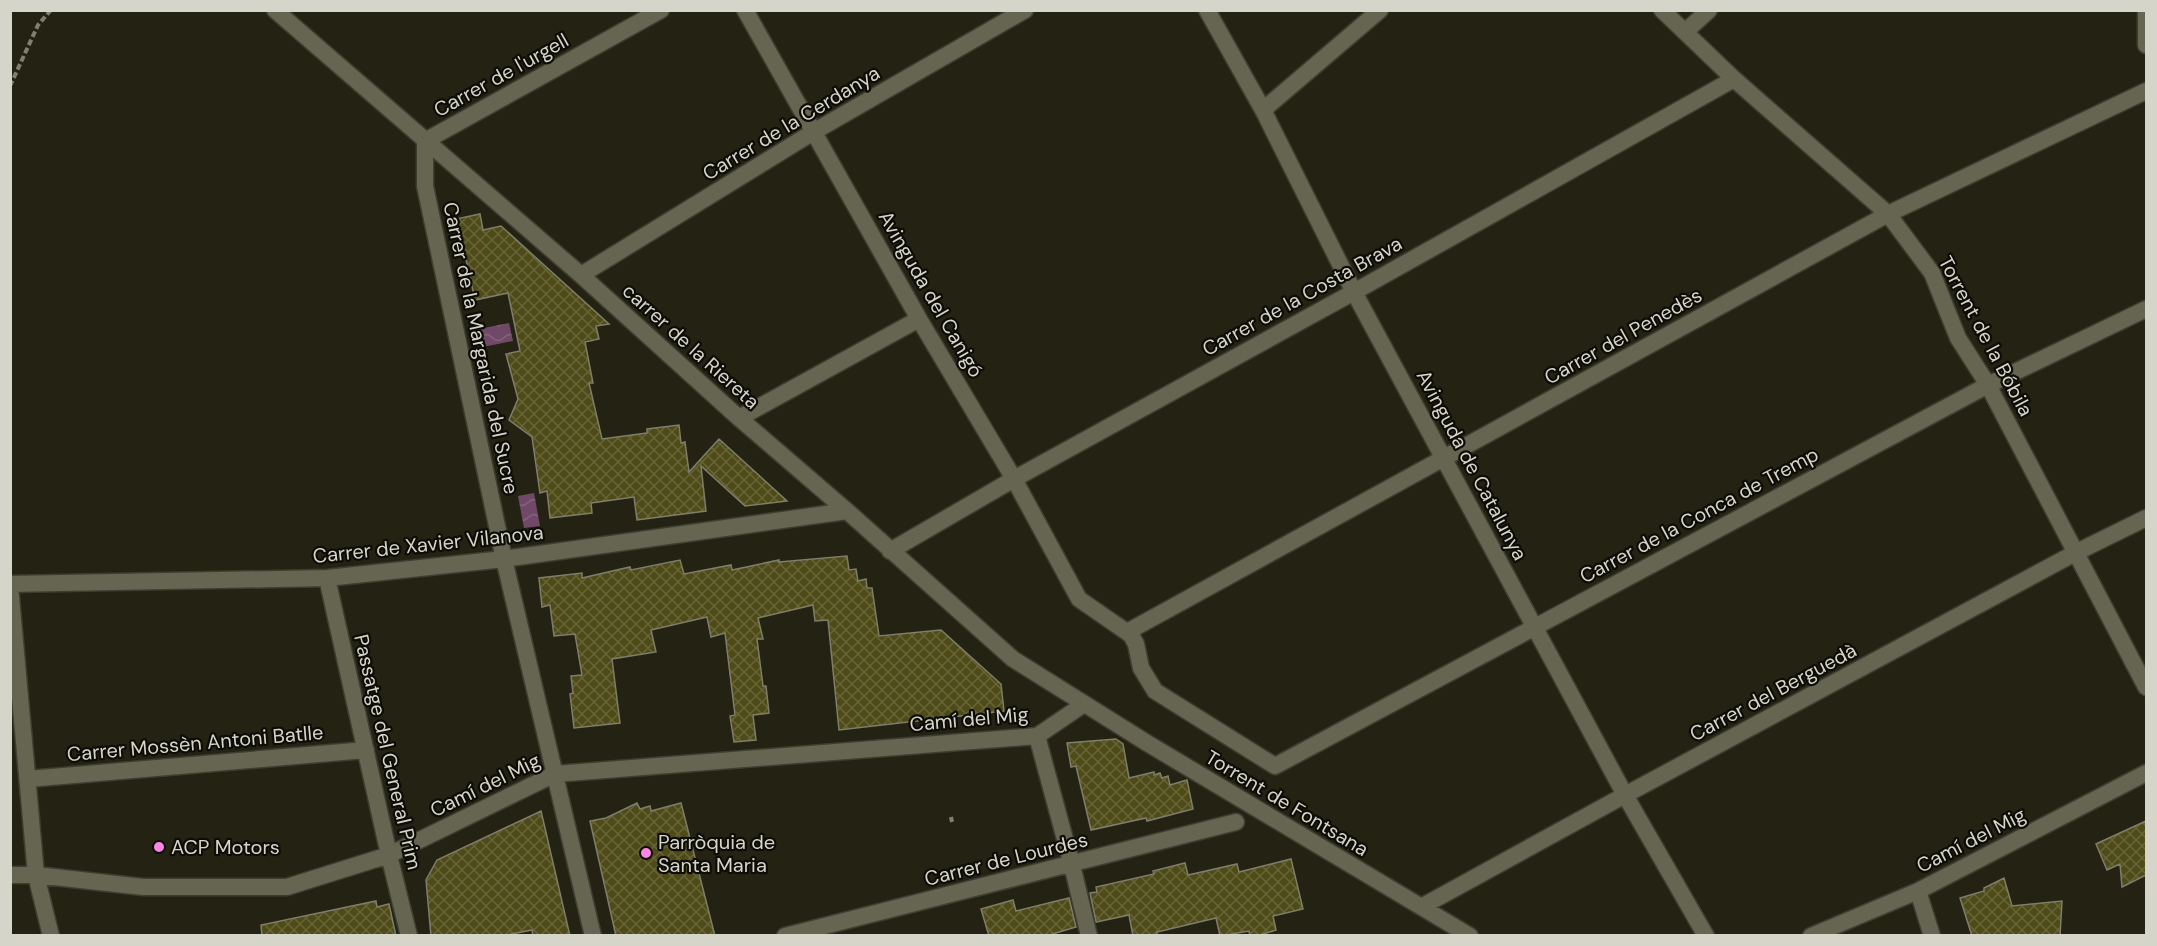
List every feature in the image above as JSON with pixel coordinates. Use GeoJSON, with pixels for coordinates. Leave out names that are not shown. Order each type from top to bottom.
{"type":"FeatureCollection","features":[{"type":"Feature","properties":{"kind":"street","name":"Carrer de l'urgell"},"geometry":{"type":"LineString","coordinates":[[425,141],[661,10]]}},
{"type":"Feature","properties":{"kind":"street","name":"Avinguda del Canigó"},"geometry":{"type":"LineString","coordinates":[[745,10],[919,319],[1014,479],[1079,599],[1128,632]]}},
{"type":"Feature","properties":{"kind":"street","name":"Carrer de la Cerdanya"},"geometry":{"type":"LineString","coordinates":[[581,275],[814,131],[1026,10]]}},
{"type":"Feature","properties":{"kind":"street","name":"Avinguda de Catalunya"},"geometry":{"type":"LineString","coordinates":[[1207,10],[1263,110],[1354,292],[1625,795],[1706,936]]}},
{"type":"Feature","properties":{"kind":"street"},"geometry":{"type":"LineString","coordinates":[[1263,110],[1380,10]]}},
{"type":"Feature","properties":{"kind":"street","name":"Torrent de la Bóbila"},"geometry":{"type":"LineString","coordinates":[[1662,10],[1734,79],[1888,214],[1932,273],[1958,338],[1989,385],[2146,687]]}},
{"type":"Feature","properties":{"kind":"street"},"geometry":{"type":"LineString","coordinates":[[1686,31],[1709,10]]}},
{"type":"Feature","properties":{"kind":"street"},"geometry":{"type":"LineString","coordinates":[[2145,10],[2146,45]]}},
{"type":"Feature","properties":{"kind":"street","name":"carrer de la Riereta"},"geometry":{"type":"LineString","coordinates":[[280,12],[581,275],[739,418],[847,510],[1012,659],[1084,704]]}},
{"type":"Feature","properties":{"kind":"street","name":"Carrer de la Costa Brava"},"geometry":{"type":"LineString","coordinates":[[890,551],[1014,479],[1734,79]]}},
{"type":"Feature","properties":{"kind":"street","name":"Carrer del Penedès"},"geometry":{"type":"LineString","coordinates":[[1128,632],[1888,214],[2146,91]]}},
{"type":"Feature","properties":{"kind":"street","name":"Carrer de la Margarida del Sucre"},"geometry":{"type":"LineString","coordinates":[[425,141],[425,186],[504,559],[593,936]]}},
{"type":"Feature","properties":{"kind":"street","name":"Carrer de la Conca de Tremp"},"geometry":{"type":"LineString","coordinates":[[1128,632],[1136,644],[1141,668],[1155,691],[1275,766],[1989,385],[2146,309]]}},
{"type":"Feature","properties":{"kind":"street"},"geometry":{"type":"LineString","coordinates":[[739,418],[919,319]]}},
{"type":"Feature","properties":{"kind":"street","name":"Carrer de Xavier Vilanova"},"geometry":{"type":"LineString","coordinates":[[10,585],[327,578],[504,559],[847,510]]}},
{"type":"Feature","properties":{"kind":"street","name":"Carrer del Berguedà"},"geometry":{"type":"LineString","coordinates":[[1421,907],[2077,552],[2146,518]]}},
{"type":"Feature","properties":{"kind":"street","name":"Passatge del General Prim"},"geometry":{"type":"LineString","coordinates":[[327,578],[409,936]]}},
{"type":"Feature","properties":{"kind":"street"},"geometry":{"type":"LineString","coordinates":[[10,585],[36,875],[51,936]]}},
{"type":"Feature","properties":{"kind":"street","name":"Camí del Mig"},"geometry":{"type":"LineString","coordinates":[[10,875],[36,875],[143,887],[288,887],[389,855],[555,774],[1037,736],[1084,704]]}},
{"type":"Feature","properties":{"kind":"street","name":"Torrent de Fontsana"},"geometry":{"type":"LineString","coordinates":[[1084,704],[1470,936]]}},
{"type":"Feature","properties":{"kind":"street"},"geometry":{"type":"LineString","coordinates":[[1037,736],[1089,936]]}},
{"type":"Feature","properties":{"kind":"street","name":"Carrer Mossèn Antoni Batlle"},"geometry":{"type":"LineString","coordinates":[[28,778],[366,750]]}},
{"type":"Feature","properties":{"kind":"street","name":"Camí del Mig"},"geometry":{"type":"LineString","coordinates":[[1811,936],[1918,891],[2146,773]]}},
{"type":"Feature","properties":{"kind":"street","name":"Carrer de Lourdes"},"geometry":{"type":"LineString","coordinates":[[785,936],[1236,822]]}},
{"type":"Feature","properties":{"kind":"street"},"geometry":{"type":"LineString","coordinates":[[1918,891],[1932,936]]}},
{"type":"Feature","properties":{"kind":"path"},"geometry":{"type":"LineString","coordinates":[[10,86],[38,25],[51,10]]}},
{"type":"Feature","properties":{"kind":"water"},"geometry":{"type":"Polygon","coordinates":[[[509,323],[513,341],[483,347],[479,329],[509,323]]]}},
{"type":"Feature","properties":{"kind":"water"},"geometry":{"type":"Polygon","coordinates":[[[534,493],[540,526],[524,528],[518,496],[534,493]]]}},
{"type":"Feature","properties":{"kind":"building"},"geometry":{"type":"Polygon","coordinates":[[[480,214],[483,230],[501,226],[609,324],[596,326],[599,339],[585,342],[593,383],[589,383],[602,439],[647,433],[647,429],[679,425],[681,443],[685,442],[689,472],[719,439],[787,501],[745,506],[701,466],[706,511],[637,520],[634,497],[591,503],[592,513],[550,518],[547,491],[540,493],[532,437],[509,420],[518,399],[506,354],[520,351],[508,293],[475,300],[465,255],[463,256],[456,219],[480,214]]]}},
{"type":"Feature","properties":{"kind":"building"},"geometry":{"type":"Polygon","coordinates":[[[847,556],[849,570],[856,569],[858,581],[866,579],[867,588],[872,588],[879,636],[941,630],[1001,684],[1004,711],[839,730],[828,620],[815,621],[813,605],[758,618],[763,639],[757,639],[769,713],[753,715],[756,740],[734,742],[730,716],[735,715],[725,633],[711,637],[707,617],[651,630],[656,652],[612,659],[620,723],[574,728],[570,694],[573,693],[571,676],[582,675],[575,634],[554,636],[550,605],[542,607],[539,578],[582,573],[582,578],[630,567],[631,570],[680,560],[684,574],[731,565],[732,570],[779,560],[779,562],[847,556]]]}},
{"type":"Feature","properties":{"kind":"building"},"geometry":{"type":"Polygon","coordinates":[[[1116,739],[1123,744],[1129,778],[1154,772],[1154,775],[1160,773],[1162,778],[1168,776],[1170,785],[1187,780],[1193,809],[1147,821],[1146,818],[1091,830],[1076,766],[1071,767],[1067,743],[1116,739]]]}},
{"type":"Feature","properties":{"kind":"building","name":"Parròquia de Santa Maria"},"geometry":{"type":"Polygon","coordinates":[[[637,803],[640,809],[650,806],[651,811],[681,803],[715,936],[616,936],[590,821],[606,818],[637,803]]]}},
{"type":"Feature","properties":{"kind":"building"},"geometry":{"type":"Polygon","coordinates":[[[541,811],[570,936],[533,936],[532,930],[502,936],[431,936],[426,880],[437,860],[541,811]]]}},
{"type":"Feature","properties":{"kind":"building"},"geometry":{"type":"Polygon","coordinates":[[[2146,821],[2146,875],[2122,887],[2120,864],[2107,870],[2096,844],[2146,821]]]}},
{"type":"Feature","properties":{"kind":"building"},"geometry":{"type":"Polygon","coordinates":[[[1291,859],[1303,909],[1273,916],[1276,930],[1257,936],[1250,936],[1249,931],[1220,936],[1216,918],[1157,932],[1157,936],[1133,936],[1129,915],[1096,922],[1090,893],[1097,892],[1096,887],[1154,874],[1153,871],[1185,863],[1188,875],[1237,864],[1239,872],[1291,859]]]}},
{"type":"Feature","properties":{"kind":"building"},"geometry":{"type":"Polygon","coordinates":[[[2004,878],[2012,906],[2062,901],[2060,936],[1972,936],[1960,898],[1984,891],[1984,888],[2004,878]]]}},
{"type":"Feature","properties":{"kind":"building"},"geometry":{"type":"Polygon","coordinates":[[[1069,898],[1076,927],[1046,936],[989,936],[981,909],[1013,900],[1016,911],[1069,898]]]}},
{"type":"Feature","properties":{"kind":"building"},"geometry":{"type":"Polygon","coordinates":[[[376,901],[377,907],[389,904],[396,936],[262,936],[261,925],[376,901]]]}},
{"type":"Feature","properties":{"kind":"place","name":"ACP Motors"},"geometry":{"type":"Point","coordinates":[159,847]}},
{"type":"Feature","properties":{"kind":"place","name":"Parròquia de Santa Maria"},"geometry":{"type":"Point","coordinates":[646,853]}}]}
